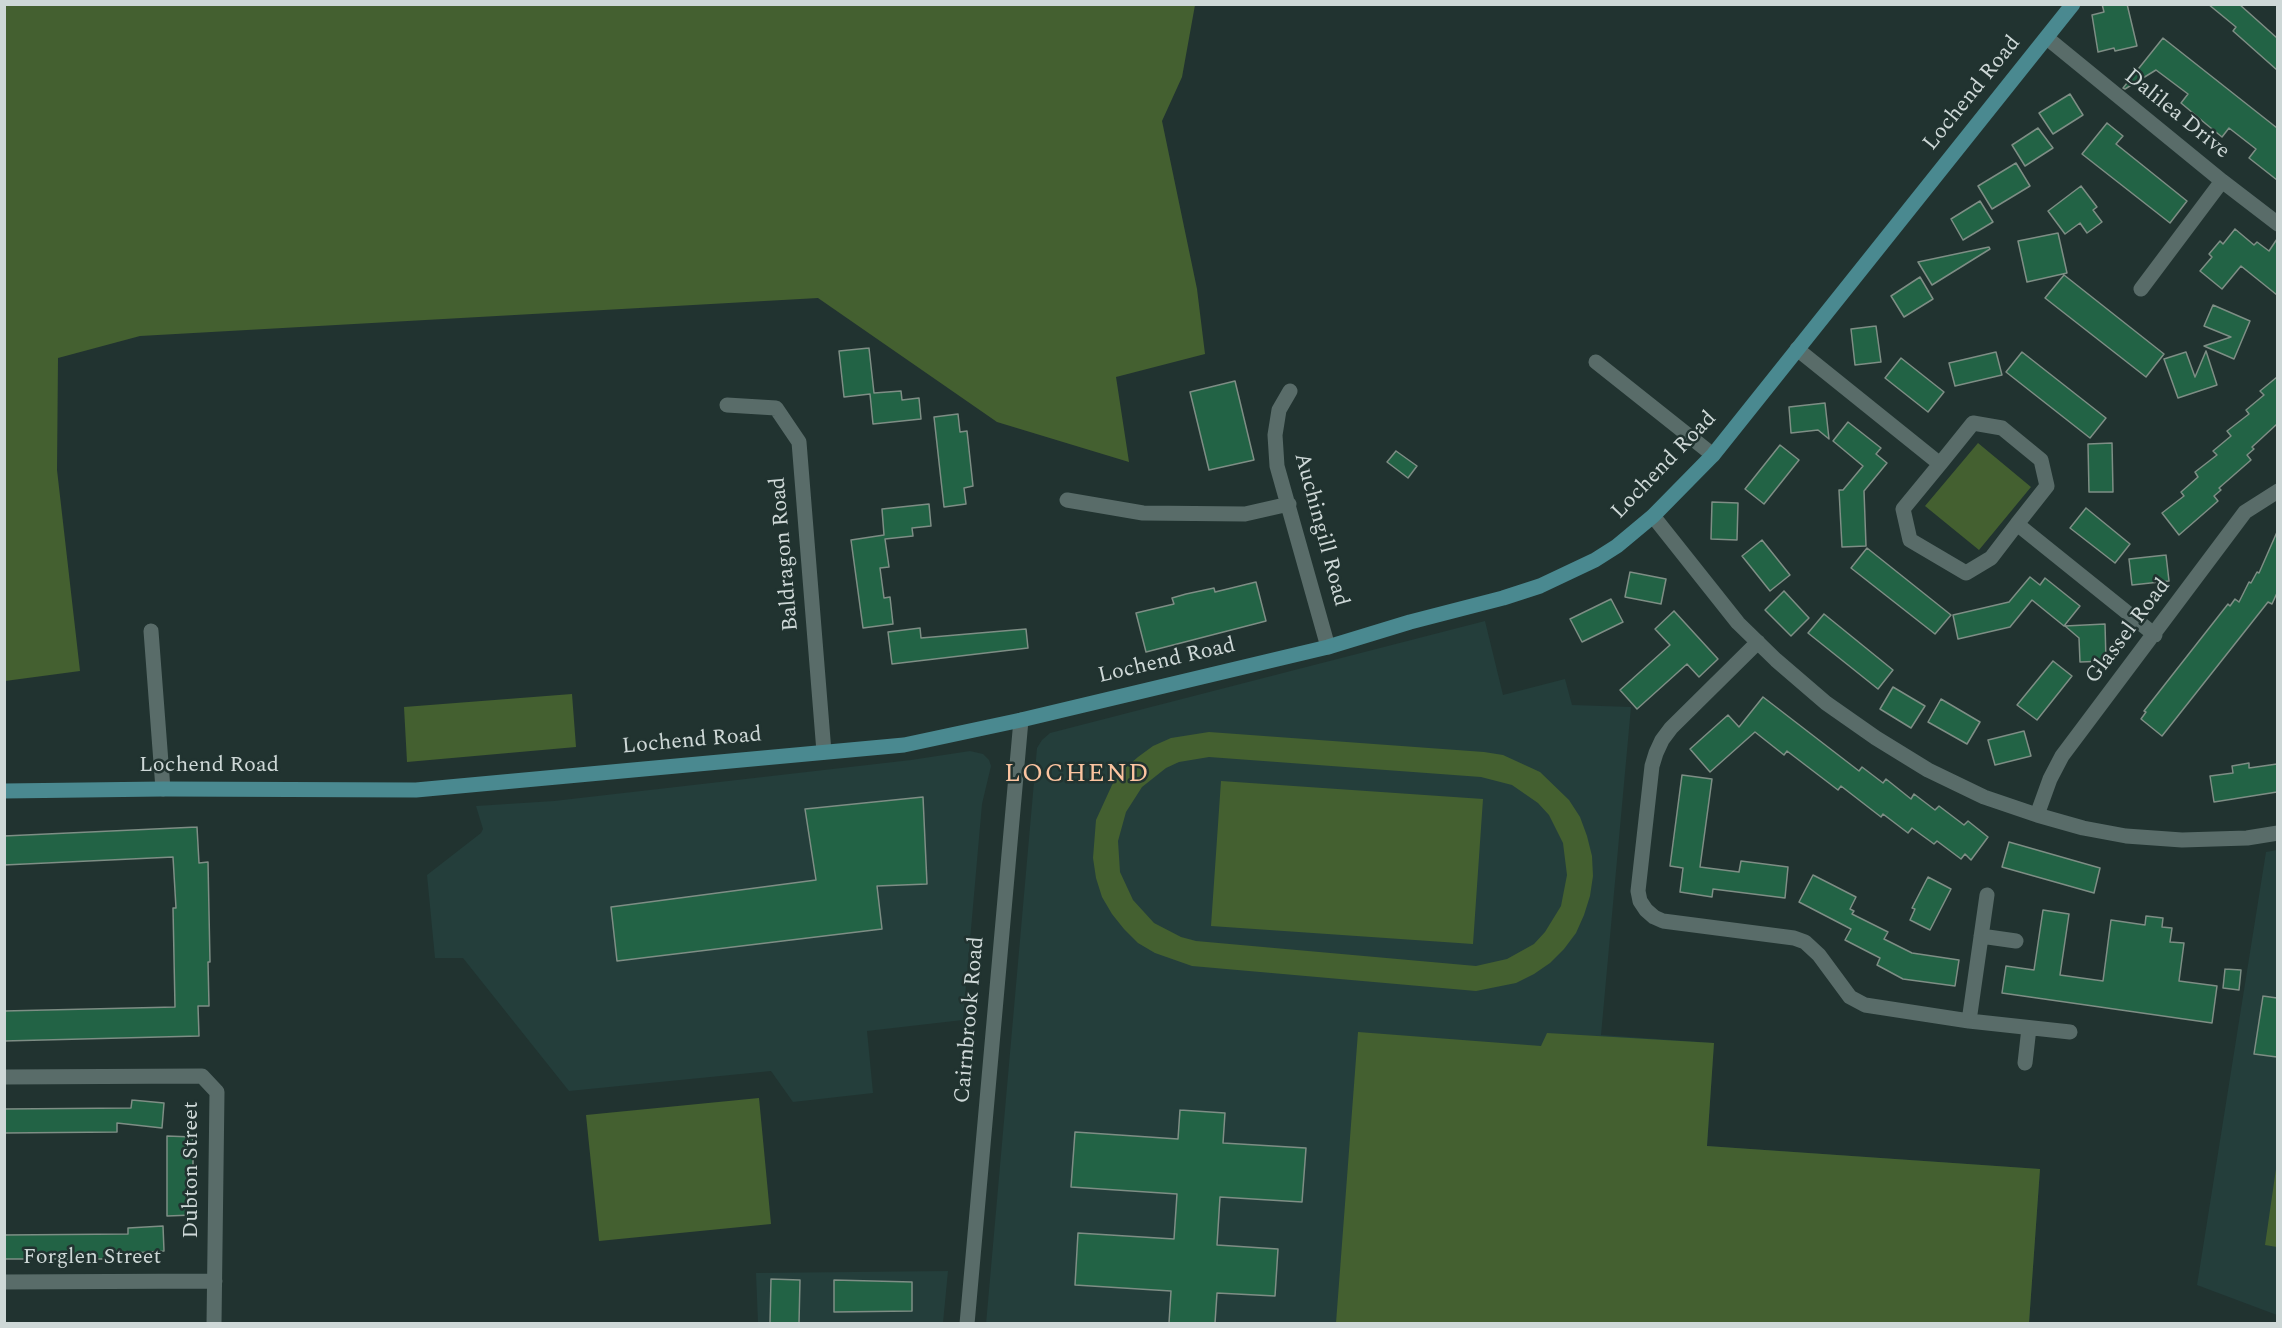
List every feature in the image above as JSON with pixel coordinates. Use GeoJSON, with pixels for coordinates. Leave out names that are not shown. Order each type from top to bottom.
{"type":"FeatureCollection","features":[{"type":"Feature","properties":{"kind":"street","name":"Lochend Road"},"geometry":{"type":"LineString","coordinates":[[4,792],[163,789],[416,790],[904,745],[1021,720],[1328,647],[1540,586],[1595,560],[1617,546],[1653,516],[1713,455],[2073,4]]}},
{"type":"Feature","properties":{"kind":"street","name":"Dalilea Drive"},"geometry":{"type":"LineString","coordinates":[[2047,38],[2277,224]]}},
{"type":"Feature","properties":{"kind":"street"},"geometry":{"type":"LineString","coordinates":[[2141,289],[2222,181]]}},
{"type":"Feature","properties":{"kind":"street"},"geometry":{"type":"LineString","coordinates":[[1797,349],[1940,464]]}},
{"type":"Feature","properties":{"kind":"street"},"geometry":{"type":"LineString","coordinates":[[1596,362],[1713,455]]}},
{"type":"Feature","properties":{"kind":"street","name":"Auchingill Road"},"geometry":{"type":"LineString","coordinates":[[1290,391],[1279,410],[1275,435],[1277,466],[1328,647]]}},
{"type":"Feature","properties":{"kind":"street","name":"Baldragon Road"},"geometry":{"type":"LineString","coordinates":[[727,405],[776,408],[799,442],[824,752]]}},
{"type":"Feature","properties":{"kind":"street"},"geometry":{"type":"LineString","coordinates":[[1973,423],[2002,428],[2041,460],[2047,486],[1991,558],[1966,573],[1910,540],[1903,510],[1940,464],[1973,423]]}},
{"type":"Feature","properties":{"kind":"street","name":"Glassel Road"},"geometry":{"type":"LineString","coordinates":[[2037,815],[2050,779],[2062,756],[2246,512],[2277,491]]}},
{"type":"Feature","properties":{"kind":"street"},"geometry":{"type":"LineString","coordinates":[[1067,500],[1143,513],[1245,514],[1289,504]]}},
{"type":"Feature","properties":{"kind":"street"},"geometry":{"type":"LineString","coordinates":[[1653,516],[1738,623],[1758,642],[1826,703],[1876,738],[1928,770],[1984,796],[2083,828],[2142,838],[2182,840],[2247,838],[2277,833]]}},
{"type":"Feature","properties":{"kind":"street"},"geometry":{"type":"LineString","coordinates":[[2017,524],[2155,635]]}},
{"type":"Feature","properties":{"kind":"street"},"geometry":{"type":"LineString","coordinates":[[151,631],[163,789]]}},
{"type":"Feature","properties":{"kind":"street"},"geometry":{"type":"LineString","coordinates":[[1758,642],[1671,728],[1656,753],[1652,766],[1638,891],[1640,901],[1654,917],[1663,921],[1794,938],[1805,942],[1819,955],[1843,990],[1858,1003],[1969,1021],[2070,1032]]}},
{"type":"Feature","properties":{"kind":"street","name":"Cairnbrook Road"},"geometry":{"type":"LineString","coordinates":[[966,1323],[1021,720]]}},
{"type":"Feature","properties":{"kind":"street"},"geometry":{"type":"LineString","coordinates":[[1969,1021],[1988,895]]}},
{"type":"Feature","properties":{"kind":"street"},"geometry":{"type":"LineString","coordinates":[[1981,936],[2016,941]]}},
{"type":"Feature","properties":{"kind":"street"},"geometry":{"type":"LineString","coordinates":[[2025,1063],[2029,1028]]}},
{"type":"Feature","properties":{"kind":"street","name":"Dubton Street"},"geometry":{"type":"LineString","coordinates":[[4,1077],[202,1076],[217,1092],[214,1323]]}},
{"type":"Feature","properties":{"kind":"street","name":"Forglen Street"},"geometry":{"type":"LineString","coordinates":[[4,1282],[215,1281]]}},
{"type":"Feature","properties":{"kind":"shaded area"},"geometry":{"type":"Polygon","coordinates":[[[1485,621],[1503,695],[1565,679],[1572,705],[1631,707],[1601,1035],[1714,1043],[1707,1146],[2040,1169],[2029,1323],[986,1324],[1037,748],[1042,740],[1050,733],[1485,621]]]}},
{"type":"Feature","properties":{"kind":"shaded area"},"geometry":{"type":"Polygon","coordinates":[[[970,751],[983,754],[991,766],[982,804],[963,1020],[867,1031],[873,1093],[793,1102],[771,1071],[569,1091],[463,958],[435,958],[427,875],[481,833],[483,829],[476,806],[554,801],[911,760],[970,751]]]}},
{"type":"Feature","properties":{"kind":"shaded area"},"geometry":{"type":"Polygon","coordinates":[[[2277,850],[2277,1315],[2197,1285],[2266,852],[2277,850]]]}},
{"type":"Feature","properties":{"kind":"shaded area"},"geometry":{"type":"Polygon","coordinates":[[[948,1271],[943,1323],[758,1323],[756,1273],[948,1271]]]}},
{"type":"Feature","properties":{"kind":"green space"},"geometry":{"type":"Polygon","coordinates":[[[4,5],[1195,5],[1182,77],[1162,121],[1197,289],[1205,354],[1116,377],[1129,462],[997,422],[818,298],[140,336],[58,358],[57,470],[80,671],[5,681],[4,5]]]}},
{"type":"Feature","properties":{"kind":"green space"},"geometry":{"type":"Polygon","coordinates":[[[1978,443],[2031,487],[1979,550],[1925,506],[1978,443]]]}},
{"type":"Feature","properties":{"kind":"green space"},"geometry":{"type":"Polygon","coordinates":[[[572,694],[576,747],[407,762],[404,707],[572,694]]]}},
{"type":"Feature","properties":{"kind":"green space"},"geometry":{"type":"Polygon","coordinates":[[[1209,732],[1484,752],[1503,755],[1540,772],[1569,800],[1580,817],[1592,856],[1593,876],[1590,896],[1576,933],[1550,963],[1534,974],[1516,983],[1476,991],[1192,966],[1155,953],[1138,943],[1112,914],[1102,897],[1093,858],[1096,820],[1112,785],[1123,770],[1138,757],[1153,746],[1171,738],[1209,732]],[[1209,757],[1179,762],[1166,768],[1142,787],[1126,812],[1118,841],[1120,872],[1133,900],[1154,923],[1181,937],[1196,941],[1476,966],[1507,959],[1534,944],[1545,932],[1561,906],[1567,875],[1563,843],[1549,815],[1538,803],[1512,785],[1481,777],[1209,757]]]}},
{"type":"Feature","properties":{"kind":"green space"},"geometry":{"type":"Polygon","coordinates":[[[1221,781],[1483,799],[1473,944],[1211,926],[1221,781]]]}},
{"type":"Feature","properties":{"kind":"green space"},"geometry":{"type":"Polygon","coordinates":[[[1358,1032],[1541,1046],[1547,1033],[1714,1043],[1707,1146],[2040,1169],[2029,1323],[1336,1323],[1358,1032]]]}},
{"type":"Feature","properties":{"kind":"green space"},"geometry":{"type":"Polygon","coordinates":[[[759,1098],[771,1224],[599,1241],[586,1115],[759,1098]]]}},
{"type":"Feature","properties":{"kind":"green space"},"geometry":{"type":"Polygon","coordinates":[[[2277,1162],[2278,1247],[2265,1245],[2277,1162]]]}},
{"type":"Feature","properties":{"kind":"building"},"geometry":{"type":"Polygon","coordinates":[[[2102,4],[2127,4],[2137,46],[2098,52],[2092,15],[2104,12],[2102,4]]]}},
{"type":"Feature","properties":{"kind":"building"},"geometry":{"type":"Polygon","coordinates":[[[2208,4],[2239,4],[2277,38],[2277,70],[2233,31],[2236,27],[2208,4]]]}},
{"type":"Feature","properties":{"kind":"building"},"geometry":{"type":"Polygon","coordinates":[[[2163,38],[2277,128],[2277,180],[2249,158],[2256,149],[2229,128],[2222,137],[2181,103],[2188,94],[2156,70],[2125,89],[2123,88],[2163,38]]]}},
{"type":"Feature","properties":{"kind":"building"},"geometry":{"type":"Polygon","coordinates":[[[2070,94],[2083,115],[2053,134],[2039,113],[2070,94]]]}},
{"type":"Feature","properties":{"kind":"building"},"geometry":{"type":"Polygon","coordinates":[[[2107,123],[2123,136],[2116,144],[2187,201],[2170,223],[2082,154],[2107,123]]]}},
{"type":"Feature","properties":{"kind":"building"},"geometry":{"type":"Polygon","coordinates":[[[2038,128],[2053,148],[2025,166],[2012,145],[2038,128]]]}},
{"type":"Feature","properties":{"kind":"building"},"geometry":{"type":"Polygon","coordinates":[[[2016,163],[2030,186],[1992,209],[1978,186],[2016,163]]]}},
{"type":"Feature","properties":{"kind":"building"},"geometry":{"type":"Polygon","coordinates":[[[2081,186],[2097,207],[2093,210],[2102,222],[2087,233],[2080,223],[2065,234],[2048,211],[2081,186]]]}},
{"type":"Feature","properties":{"kind":"building"},"geometry":{"type":"Polygon","coordinates":[[[1980,201],[1993,222],[1963,240],[1951,219],[1980,201]]]}},
{"type":"Feature","properties":{"kind":"building"},"geometry":{"type":"Polygon","coordinates":[[[2235,229],[2254,245],[2257,242],[2269,251],[2277,239],[2277,295],[2241,266],[2222,289],[2200,271],[2212,257],[2209,254],[2220,241],[2223,244],[2235,229]]]}},
{"type":"Feature","properties":{"kind":"building"},"geometry":{"type":"Polygon","coordinates":[[[2058,233],[2067,273],[2027,282],[2018,241],[2058,233]]]}},
{"type":"Feature","properties":{"kind":"building"},"geometry":{"type":"Polygon","coordinates":[[[1989,247],[1990,249],[1932,285],[1918,262],[1989,247]]]}},
{"type":"Feature","properties":{"kind":"building"},"geometry":{"type":"Polygon","coordinates":[[[2064,275],[2164,354],[2146,377],[2045,298],[2064,275]]]}},
{"type":"Feature","properties":{"kind":"building"},"geometry":{"type":"Polygon","coordinates":[[[1920,277],[1933,299],[1904,317],[1891,296],[1920,277]]]}},
{"type":"Feature","properties":{"kind":"building"},"geometry":{"type":"Polygon","coordinates":[[[2213,305],[2250,321],[2234,359],[2204,346],[2231,337],[2204,326],[2213,305]]]}},
{"type":"Feature","properties":{"kind":"building"},"geometry":{"type":"Polygon","coordinates":[[[1876,326],[1881,362],[1855,365],[1851,329],[1876,326]]]}},
{"type":"Feature","properties":{"kind":"building"},"geometry":{"type":"Polygon","coordinates":[[[869,348],[874,393],[901,391],[902,400],[919,398],[921,419],[873,424],[870,394],[844,397],[839,351],[869,348]]]}},
{"type":"Feature","properties":{"kind":"building"},"geometry":{"type":"Polygon","coordinates":[[[2206,351],[2217,385],[2178,398],[2164,359],[2186,352],[2195,377],[2206,351]]]}},
{"type":"Feature","properties":{"kind":"building"},"geometry":{"type":"Polygon","coordinates":[[[1996,352],[2002,375],[1955,386],[1949,363],[1996,352]]]}},
{"type":"Feature","properties":{"kind":"building"},"geometry":{"type":"Polygon","coordinates":[[[2022,352],[2106,418],[2090,438],[2006,372],[2022,352]]]}},
{"type":"Feature","properties":{"kind":"building"},"geometry":{"type":"Polygon","coordinates":[[[1901,358],[1944,392],[1928,412],[1885,378],[1901,358]]]}},
{"type":"Feature","properties":{"kind":"building"},"geometry":{"type":"Polygon","coordinates":[[[2277,377],[2277,424],[2252,447],[2254,449],[2247,455],[2251,460],[2219,488],[2221,490],[2214,496],[2218,501],[2179,535],[2162,513],[2184,496],[2181,492],[2198,477],[2195,472],[2217,455],[2213,451],[2231,436],[2227,431],[2249,414],[2246,410],[2264,395],[2260,391],[2277,377]]]}},
{"type":"Feature","properties":{"kind":"building"},"geometry":{"type":"Polygon","coordinates":[[[1235,381],[1254,460],[1209,470],[1190,392],[1235,381]]]}},
{"type":"Feature","properties":{"kind":"building"},"geometry":{"type":"Polygon","coordinates":[[[1825,403],[1829,439],[1818,430],[1791,433],[1789,407],[1825,403]]]}},
{"type":"Feature","properties":{"kind":"building"},"geometry":{"type":"Polygon","coordinates":[[[958,414],[960,432],[967,431],[973,486],[964,488],[966,504],[944,507],[934,417],[958,414]]]}},
{"type":"Feature","properties":{"kind":"building"},"geometry":{"type":"Polygon","coordinates":[[[1848,422],[1881,448],[1876,454],[1887,463],[1864,491],[1866,546],[1842,547],[1839,490],[1843,490],[1863,466],[1833,441],[1848,422]]]}},
{"type":"Feature","properties":{"kind":"building"},"geometry":{"type":"Polygon","coordinates":[[[2112,443],[2113,492],[2089,492],[2088,444],[2112,443]]]}},
{"type":"Feature","properties":{"kind":"building"},"geometry":{"type":"Polygon","coordinates":[[[1780,445],[1799,460],[1764,504],[1745,489],[1780,445]]]}},
{"type":"Feature","properties":{"kind":"building"},"geometry":{"type":"Polygon","coordinates":[[[1396,451],[1417,466],[1408,478],[1387,462],[1396,451]]]}},
{"type":"Feature","properties":{"kind":"building"},"geometry":{"type":"Polygon","coordinates":[[[1712,502],[1738,503],[1737,540],[1711,539],[1712,502]]]}},
{"type":"Feature","properties":{"kind":"building"},"geometry":{"type":"Polygon","coordinates":[[[929,504],[931,526],[912,528],[913,536],[885,539],[889,567],[880,568],[884,598],[890,597],[893,624],[863,628],[851,540],[884,535],[882,509],[929,504]]]}},
{"type":"Feature","properties":{"kind":"building"},"geometry":{"type":"Polygon","coordinates":[[[2086,508],[2130,544],[2115,563],[2070,528],[2086,508]]]}},
{"type":"Feature","properties":{"kind":"building"},"geometry":{"type":"Polygon","coordinates":[[[2277,532],[2277,593],[2272,604],[2268,602],[2162,736],[2141,719],[2146,712],[2144,711],[2228,604],[2230,606],[2235,599],[2239,602],[2249,582],[2251,583],[2257,572],[2259,573],[2277,532]]]}},
{"type":"Feature","properties":{"kind":"building"},"geometry":{"type":"Polygon","coordinates":[[[1762,540],[1790,575],[1770,591],[1742,556],[1762,540]]]}},
{"type":"Feature","properties":{"kind":"building"},"geometry":{"type":"Polygon","coordinates":[[[1867,548],[1951,615],[1935,634],[1851,568],[1867,548]]]}},
{"type":"Feature","properties":{"kind":"building"},"geometry":{"type":"Polygon","coordinates":[[[2166,555],[2169,581],[2132,585],[2129,559],[2166,555]]]}},
{"type":"Feature","properties":{"kind":"building"},"geometry":{"type":"Polygon","coordinates":[[[1630,572],[1666,579],[1661,604],[1625,597],[1630,572]]]}},
{"type":"Feature","properties":{"kind":"building"},"geometry":{"type":"Polygon","coordinates":[[[2030,577],[2040,585],[2045,578],[2080,606],[2064,626],[2032,600],[2010,627],[1958,639],[1953,615],[2009,602],[2030,577]]]}},
{"type":"Feature","properties":{"kind":"building"},"geometry":{"type":"Polygon","coordinates":[[[1256,582],[1266,621],[1146,652],[1136,613],[1174,604],[1172,598],[1186,594],[1214,588],[1215,592],[1256,582]]]}},
{"type":"Feature","properties":{"kind":"building"},"geometry":{"type":"Polygon","coordinates":[[[1784,591],[1809,618],[1791,636],[1765,610],[1784,591]]]}},
{"type":"Feature","properties":{"kind":"building"},"geometry":{"type":"Polygon","coordinates":[[[1611,599],[1623,622],[1582,642],[1570,619],[1611,599]]]}},
{"type":"Feature","properties":{"kind":"building"},"geometry":{"type":"Polygon","coordinates":[[[1674,611],[1718,659],[1699,677],[1687,664],[1637,709],[1620,690],[1670,645],[1655,629],[1674,611]]]}},
{"type":"Feature","properties":{"kind":"building"},"geometry":{"type":"Polygon","coordinates":[[[1824,614],[1893,670],[1878,689],[1808,633],[1824,614]]]}},
{"type":"Feature","properties":{"kind":"building"},"geometry":{"type":"Polygon","coordinates":[[[2105,624],[2106,661],[2080,662],[2079,638],[2065,626],[2105,624]]]}},
{"type":"Feature","properties":{"kind":"building"},"geometry":{"type":"Polygon","coordinates":[[[920,628],[921,638],[1026,629],[1028,648],[892,664],[888,632],[920,628]]]}},
{"type":"Feature","properties":{"kind":"building"},"geometry":{"type":"Polygon","coordinates":[[[2053,661],[2072,676],[2037,720],[2017,705],[2053,661]]]}},
{"type":"Feature","properties":{"kind":"building"},"geometry":{"type":"Polygon","coordinates":[[[1893,687],[1925,706],[1911,728],[1880,709],[1893,687]]]}},
{"type":"Feature","properties":{"kind":"building"},"geometry":{"type":"Polygon","coordinates":[[[1763,697],[1859,771],[1862,767],[1883,783],[1886,779],[1911,799],[1914,794],[1935,810],[1939,806],[1964,825],[1968,821],[1988,837],[1971,860],[1965,854],[1961,859],[1937,841],[1934,844],[1912,828],[1908,833],[1883,814],[1881,817],[1841,786],[1838,790],[1787,751],[1784,755],[1755,732],[1710,772],[1690,749],[1728,715],[1739,727],[1763,697]]]}},
{"type":"Feature","properties":{"kind":"building"},"geometry":{"type":"Polygon","coordinates":[[[1941,699],[1980,722],[1967,744],[1928,722],[1941,699]]]}},
{"type":"Feature","properties":{"kind":"building"},"geometry":{"type":"Polygon","coordinates":[[[2024,731],[2031,756],[1995,765],[1988,740],[2024,731]]]}},
{"type":"Feature","properties":{"kind":"building"},"geometry":{"type":"Polygon","coordinates":[[[2249,763],[2249,768],[2277,764],[2277,792],[2214,802],[2210,776],[2233,773],[2232,766],[2249,763]]]}},
{"type":"Feature","properties":{"kind":"building"},"geometry":{"type":"Polygon","coordinates":[[[1682,775],[1712,779],[1700,867],[1739,872],[1741,861],[1788,867],[1785,898],[1713,889],[1712,897],[1680,892],[1683,868],[1670,866],[1682,775]]]}},
{"type":"Feature","properties":{"kind":"building"},"geometry":{"type":"Polygon","coordinates":[[[923,797],[927,884],[877,886],[882,929],[617,961],[611,907],[816,880],[805,809],[923,797]]]}},
{"type":"Feature","properties":{"kind":"building"},"geometry":{"type":"Polygon","coordinates":[[[197,827],[199,863],[208,862],[210,962],[208,962],[209,1006],[198,1006],[199,1036],[4,1041],[4,1011],[175,1007],[173,908],[176,908],[173,857],[4,865],[4,836],[197,827]]]}},
{"type":"Feature","properties":{"kind":"building"},"geometry":{"type":"Polygon","coordinates":[[[2009,842],[2100,868],[2094,893],[2002,867],[2009,842]]]}},
{"type":"Feature","properties":{"kind":"building"},"geometry":{"type":"Polygon","coordinates":[[[1813,875],[1856,897],[1850,909],[1854,911],[1852,914],[1888,932],[1884,939],[1912,953],[1959,960],[1955,986],[1903,979],[1877,965],[1880,958],[1845,940],[1851,929],[1799,902],[1813,875]]]}},
{"type":"Feature","properties":{"kind":"building"},"geometry":{"type":"Polygon","coordinates":[[[1928,877],[1951,889],[1930,930],[1910,920],[1915,909],[1912,908],[1928,877]]]}},
{"type":"Feature","properties":{"kind":"building"},"geometry":{"type":"Polygon","coordinates":[[[2043,910],[2069,914],[2060,975],[2103,981],[2111,920],[2145,925],[2146,916],[2163,918],[2162,927],[2172,928],[2170,942],[2184,943],[2179,981],[2217,986],[2212,1023],[2002,993],[2006,966],[2034,970],[2043,910]]]}},
{"type":"Feature","properties":{"kind":"building"},"geometry":{"type":"Polygon","coordinates":[[[2225,969],[2241,970],[2239,990],[2223,988],[2225,969]]]}},
{"type":"Feature","properties":{"kind":"building"},"geometry":{"type":"Polygon","coordinates":[[[2263,996],[2277,998],[2277,1057],[2254,1054],[2263,996]]]}},
{"type":"Feature","properties":{"kind":"building"},"geometry":{"type":"Polygon","coordinates":[[[132,1100],[164,1103],[162,1128],[117,1123],[117,1132],[4,1133],[4,1109],[131,1108],[132,1100]]]}},
{"type":"Feature","properties":{"kind":"building"},"geometry":{"type":"Polygon","coordinates":[[[1180,1110],[1225,1113],[1223,1143],[1306,1148],[1302,1202],[1220,1197],[1217,1245],[1278,1249],[1275,1296],[1217,1293],[1215,1323],[1169,1323],[1171,1291],[1075,1285],[1078,1233],[1174,1239],[1177,1194],[1071,1187],[1075,1132],[1178,1139],[1180,1110]]]}},
{"type":"Feature","properties":{"kind":"building"},"geometry":{"type":"Polygon","coordinates":[[[167,1136],[193,1137],[193,1215],[167,1216],[167,1136]]]}},
{"type":"Feature","properties":{"kind":"building"},"geometry":{"type":"Polygon","coordinates":[[[163,1226],[164,1251],[118,1254],[118,1259],[4,1259],[4,1235],[128,1234],[128,1228],[163,1226]]]}},
{"type":"Feature","properties":{"kind":"building"},"geometry":{"type":"Polygon","coordinates":[[[771,1279],[800,1280],[799,1323],[770,1323],[771,1279]]]}},
{"type":"Feature","properties":{"kind":"building"},"geometry":{"type":"Polygon","coordinates":[[[834,1280],[912,1282],[912,1311],[834,1312],[834,1280]]]}},
{"type":"Feature","properties":{"kind":"district","name":"LOCHEND"},"geometry":{"type":"Point","coordinates":[1077,776]}}]}
